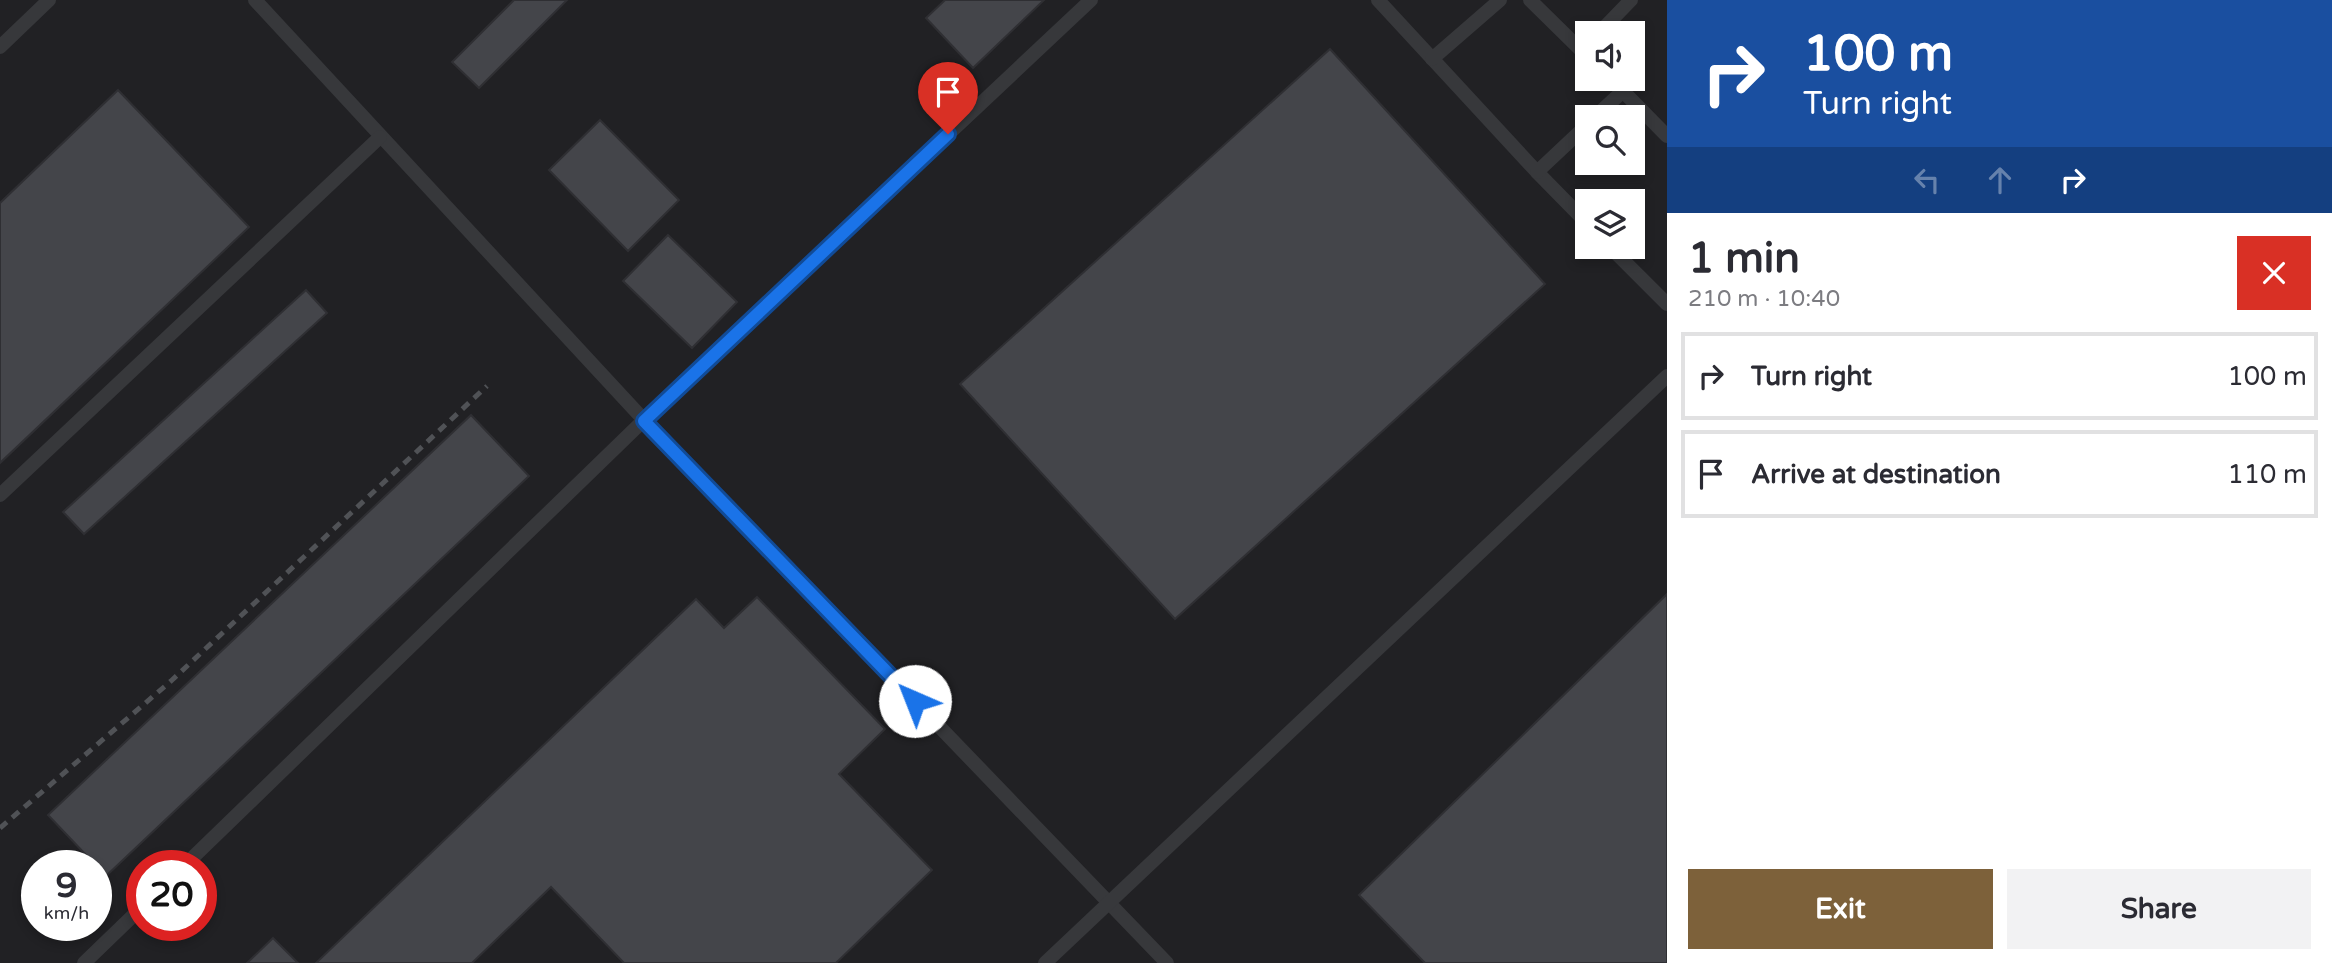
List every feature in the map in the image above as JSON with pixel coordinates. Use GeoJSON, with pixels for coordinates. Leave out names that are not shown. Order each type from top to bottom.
{"type":"FeatureCollection","features":[{"type":"Feature","properties":{"kind":"lane"},"geometry":{"type":"LineString","coordinates":[[0,47],[49,0]]}},
{"type":"Feature","properties":{"kind":"lane"},"geometry":{"type":"LineString","coordinates":[[255,0],[644,421],[1167,963]]}},
{"type":"Feature","properties":{"kind":"lane"},"geometry":{"type":"LineString","coordinates":[[201,850],[644,421],[1091,0]]}},
{"type":"Feature","properties":{"kind":"lane"},"geometry":{"type":"LineString","coordinates":[[1378,0],[1575,211]]}},
{"type":"Feature","properties":{"kind":"lane"},"geometry":{"type":"LineString","coordinates":[[1432,59],[1500,0]]}},
{"type":"Feature","properties":{"kind":"lane"},"geometry":{"type":"LineString","coordinates":[[1530,0],[1575,42]]}},
{"type":"Feature","properties":{"kind":"lane"},"geometry":{"type":"LineString","coordinates":[[1611,21],[1631,0]]}},
{"type":"Feature","properties":{"kind":"lane"},"geometry":{"type":"LineString","coordinates":[[1608,105],[1623,91],[1667,136]]}},
{"type":"Feature","properties":{"kind":"lane"},"geometry":{"type":"LineString","coordinates":[[1537,172],[1575,136]]}},
{"type":"Feature","properties":{"kind":"lane"},"geometry":{"type":"LineString","coordinates":[[0,495],[380,137]]}},
{"type":"Feature","properties":{"kind":"lane"},"geometry":{"type":"LineString","coordinates":[[1622,259],[1667,304]]}},
{"type":"Feature","properties":{"kind":"lane"},"geometry":{"type":"LineString","coordinates":[[1045,963],[1667,376]]}},
{"type":"Feature","properties":{"kind":"lane"},"geometry":{"type":"LineString","coordinates":[[84,963],[126,922]]}},
{"type":"Feature","properties":{"kind":"shaded area"},"geometry":{"type":"Polygon","coordinates":[[[0,0],[1667,0],[1667,963],[0,963],[0,0]]]}},
{"type":"Feature","properties":{"kind":"building"},"geometry":{"type":"Polygon","coordinates":[[[514,0],[567,0],[479,88],[452,62],[514,0]]]}},
{"type":"Feature","properties":{"kind":"building"},"geometry":{"type":"Polygon","coordinates":[[[945,0],[1044,0],[973,68],[926,18],[945,0]]]}},
{"type":"Feature","properties":{"kind":"building"},"geometry":{"type":"Polygon","coordinates":[[[1330,49],[1545,284],[1175,619],[960,384],[1330,49]]]}},
{"type":"Feature","properties":{"kind":"building"},"geometry":{"type":"Polygon","coordinates":[[[118,90],[249,227],[0,463],[0,203],[118,90]]]}},
{"type":"Feature","properties":{"kind":"building"},"geometry":{"type":"Polygon","coordinates":[[[600,120],[679,200],[628,251],[549,170],[600,120]]]}},
{"type":"Feature","properties":{"kind":"building"},"geometry":{"type":"Polygon","coordinates":[[[668,235],[737,302],[692,348],[623,281],[668,235]]]}},
{"type":"Feature","properties":{"kind":"building"},"geometry":{"type":"Polygon","coordinates":[[[306,290],[327,313],[84,534],[63,512],[306,290]]]}},
{"type":"Feature","properties":{"kind":"building"},"geometry":{"type":"Polygon","coordinates":[[[471,415],[529,476],[133,850],[126,850],[126,857],[112,870],[112,850],[81,850],[48,815],[471,415]]]}},
{"type":"Feature","properties":{"kind":"building"},"geometry":{"type":"Polygon","coordinates":[[[1667,594],[1667,963],[1425,963],[1359,895],[1667,594]]]}},
{"type":"Feature","properties":{"kind":"building"},"geometry":{"type":"Polygon","coordinates":[[[757,597],[885,729],[839,774],[932,870],[836,963],[624,963],[551,887],[472,963],[316,963],[696,599],[724,628],[757,597]]]}},
{"type":"Feature","properties":{"kind":"building"},"geometry":{"type":"Polygon","coordinates":[[[273,938],[298,963],[247,963],[273,938]]]}},
{"type":"Feature","properties":{"kind":"railway"},"geometry":{"type":"LineString","coordinates":[[0,828],[171,681],[487,386]]}},
{"type":"Feature","properties":{"kind":"route"},"geometry":{"type":"LineString","coordinates":[[915,701],[644,421],[948,134]]}}]}
